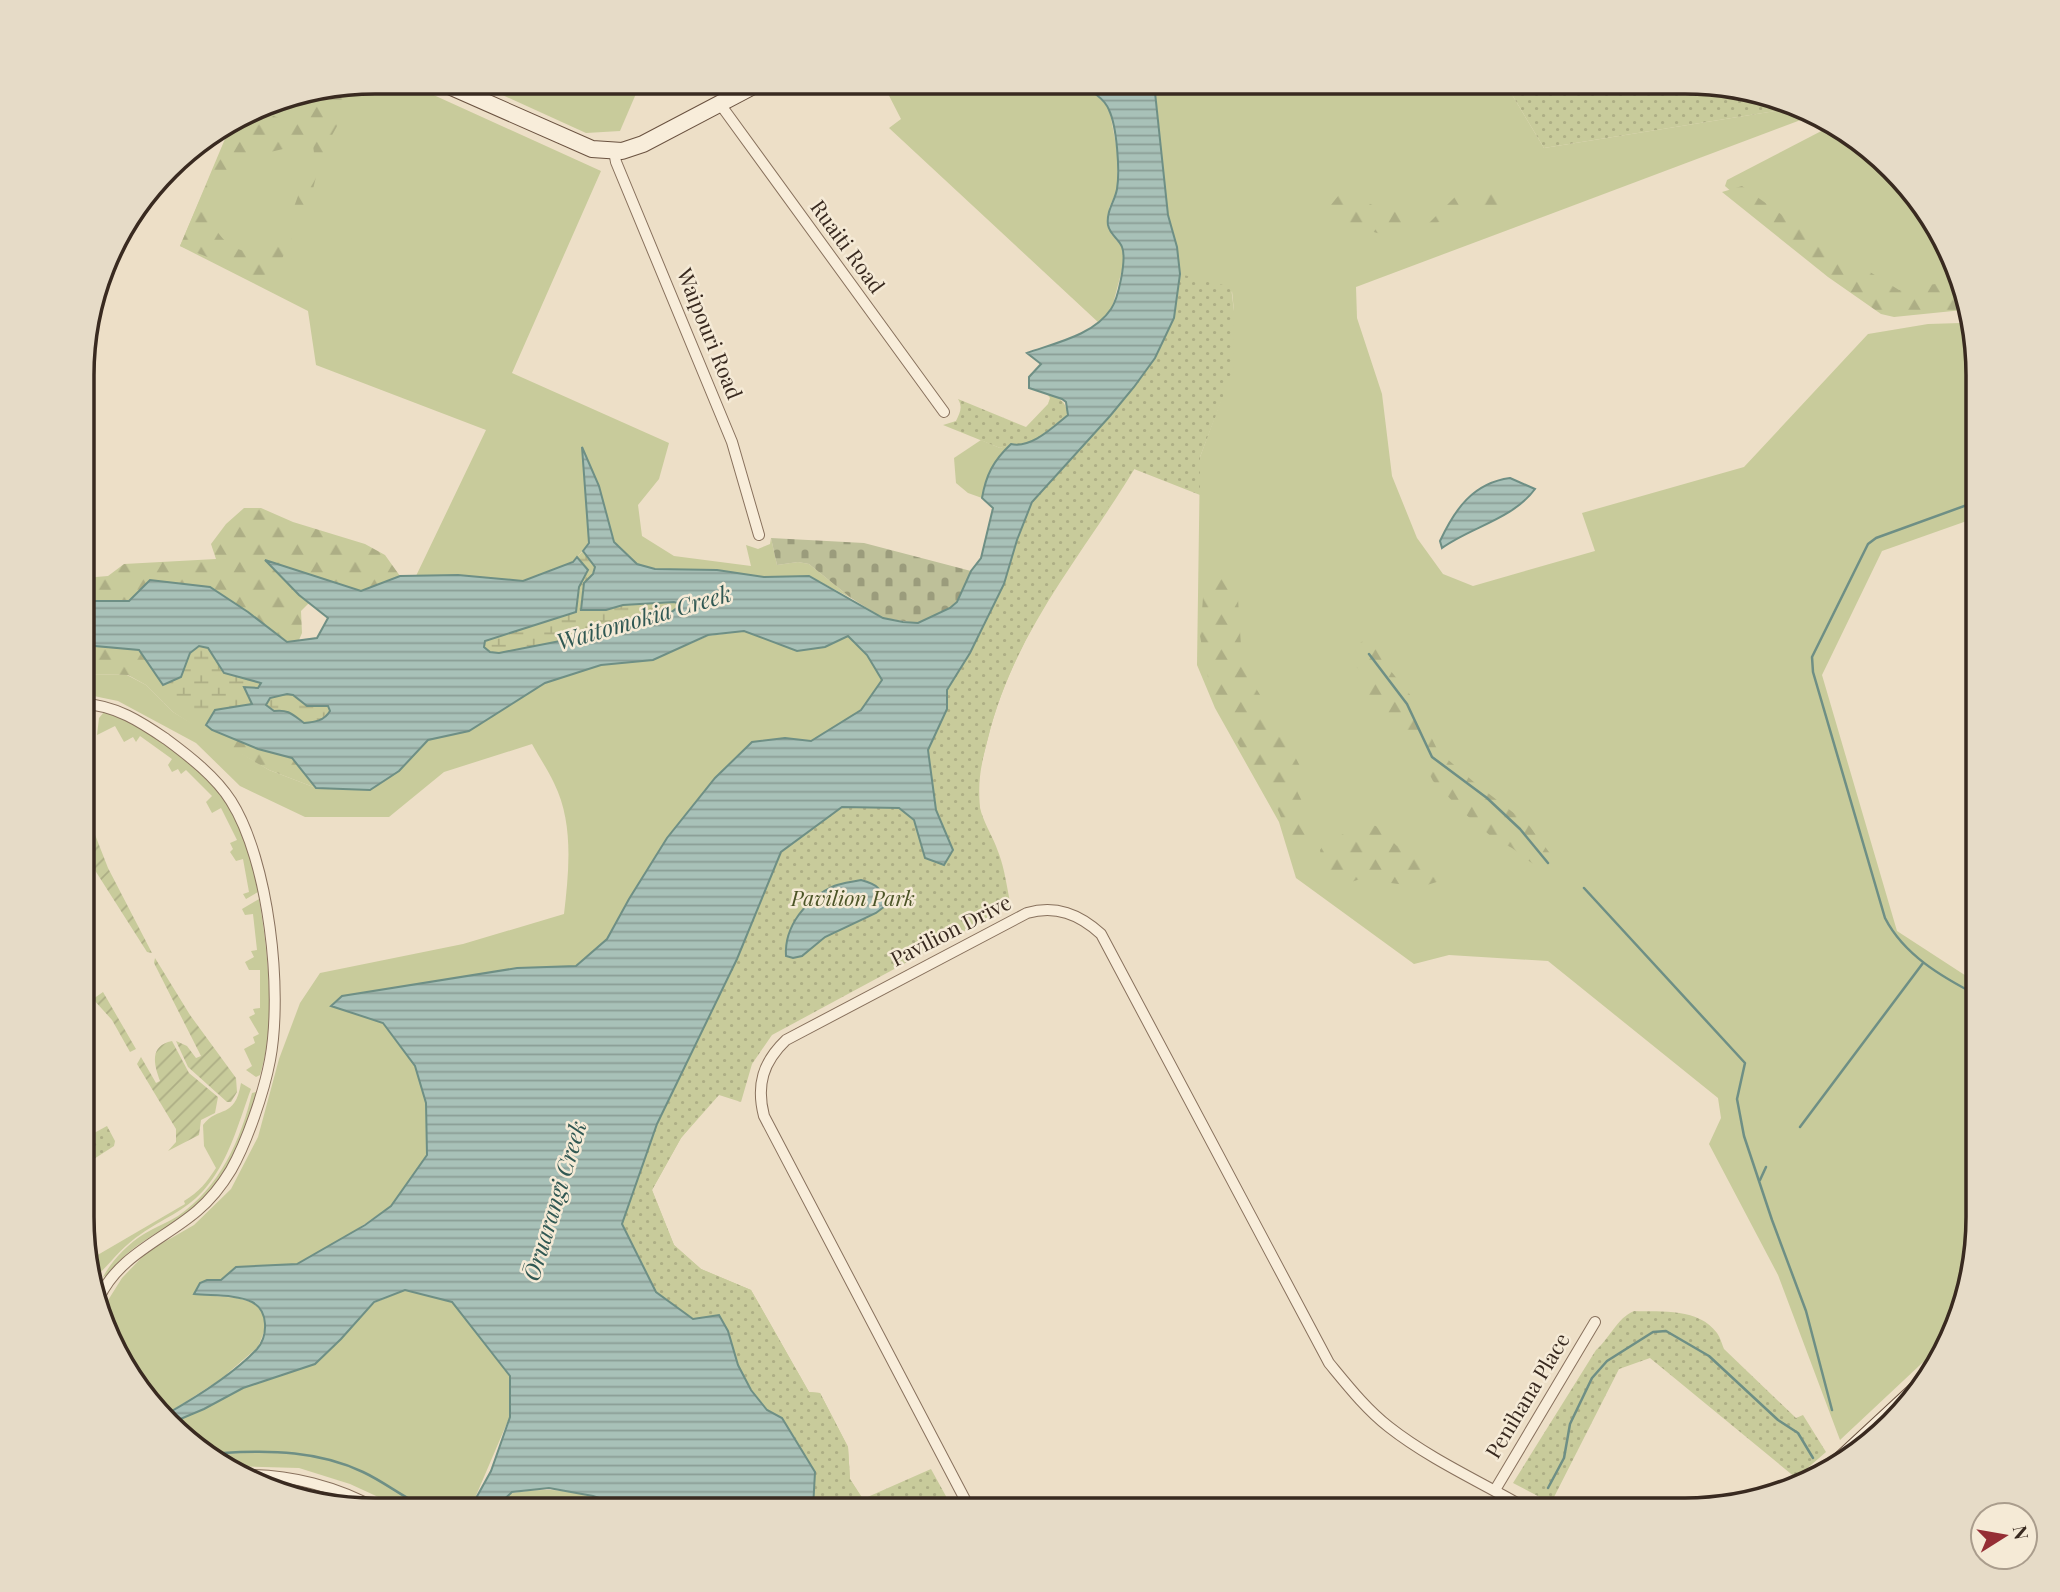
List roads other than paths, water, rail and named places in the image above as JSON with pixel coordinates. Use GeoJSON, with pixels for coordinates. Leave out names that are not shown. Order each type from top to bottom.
{"type":"FeatureCollection","features":[{"type":"Feature","properties":{"kind":"street"},"geometry":{"type":"LineString","coordinates":[[467,94],[572,141],[600,150],[614,151],[643,144],[739,94]]}},
{"type":"Feature","properties":{"kind":"street","name":"Ruaiti Road"},"geometry":{"type":"LineString","coordinates":[[720,104],[944,412]]}},
{"type":"Feature","properties":{"kind":"street","name":"Waipouri Road"},"geometry":{"type":"LineString","coordinates":[[614,151],[732,442],[759,534]]}},
{"type":"Feature","properties":{"kind":"street"},"geometry":{"type":"LineString","coordinates":[[94,705],[126,715],[183,751],[230,799],[246,830],[264,890],[273,960],[274,1013],[271,1057],[264,1084],[232,1168],[218,1189],[198,1210],[139,1249],[104,1289]]}},
{"type":"Feature","properties":{"kind":"street","name":"Pavilion Drive"},"geometry":{"type":"LineString","coordinates":[[964,1498],[764,1116],[760,1100],[762,1075],[774,1052],[786,1040],[978,938],[1027,913],[1040,910],[1062,911],[1079,917],[1101,934],[1329,1363],[1359,1399],[1389,1427],[1429,1454],[1509,1498]]}},
{"type":"Feature","properties":{"kind":"street","name":"Penihana Place"},"geometry":{"type":"LineString","coordinates":[[1495,1490],[1595,1322]]}},
{"type":"Feature","properties":{"kind":"street"},"geometry":{"type":"LineString","coordinates":[[272,1478],[299,1480],[352,1496]]}},
{"type":"Feature","properties":{"kind":"water","name":"Waitomokia Creek"},"geometry":{"type":"Polygon","coordinates":[[[1095,94],[1155,94],[1168,215],[1177,247],[1180,274],[1174,318],[1155,358],[1134,387],[1032,502],[1004,584],[970,653],[947,690],[947,709],[928,750],[936,810],[953,850],[944,865],[925,858],[914,820],[899,808],[842,807],[781,852],[737,959],[657,1124],[622,1224],[656,1292],[693,1319],[719,1315],[728,1331],[738,1365],[751,1390],[767,1410],[782,1418],[815,1472],[814,1498],[599,1498],[549,1488],[512,1492],[506,1498],[476,1498],[491,1471],[510,1417],[510,1376],[452,1302],[405,1290],[374,1302],[315,1364],[243,1388],[181,1419],[173,1411],[237,1368],[261,1344],[265,1331],[264,1317],[258,1306],[239,1298],[194,1294],[200,1283],[221,1280],[236,1267],[297,1264],[365,1225],[391,1206],[427,1155],[426,1103],[415,1066],[383,1023],[331,1006],[342,996],[517,968],[576,966],[607,939],[667,838],[715,778],[752,742],[785,738],[811,741],[861,710],[882,680],[867,655],[848,636],[825,647],[797,651],[744,631],[708,635],[653,660],[601,665],[545,683],[469,731],[428,740],[399,771],[370,790],[316,788],[292,758],[258,749],[206,725],[215,710],[252,704],[244,687],[258,688],[261,683],[224,673],[208,648],[199,646],[190,653],[181,677],[163,685],[139,650],[94,646],[94,601],[129,601],[150,580],[210,587],[287,642],[317,638],[328,618],[299,595],[265,560],[361,591],[400,576],[458,575],[523,581],[573,562],[577,557],[588,570],[579,587],[576,612],[485,641],[484,647],[490,652],[499,653],[626,628],[645,615],[661,616],[669,613],[681,604],[674,602],[623,605],[606,610],[581,610],[584,583],[593,574],[595,567],[583,551],[589,543],[582,447],[599,486],[614,542],[637,564],[655,569],[717,570],[764,577],[809,576],[883,618],[903,622],[918,623],[950,608],[957,602],[971,571],[981,558],[993,508],[982,498],[988,475],[995,462],[1011,444],[1019,445],[1034,440],[1068,415],[1066,402],[1062,399],[1029,388],[1029,377],[1041,364],[1027,353],[1073,337],[1095,325],[1111,309],[1119,288],[1123,253],[1121,244],[1109,228],[1108,220],[1118,181],[1117,149],[1114,127],[1103,101],[1095,94]],[[287,694],[270,698],[266,705],[274,711],[291,713],[304,723],[322,719],[330,711],[328,706],[307,706],[293,695],[287,694]]]}},
{"type":"Feature","properties":{"kind":"water"},"geometry":{"type":"Polygon","coordinates":[[[1510,478],[1535,489],[1504,515],[1442,548],[1440,541],[1446,529],[1467,499],[1486,485],[1510,478]]]}},
{"type":"Feature","properties":{"kind":"water"},"geometry":{"type":"Polygon","coordinates":[[[861,880],[878,888],[883,895],[885,906],[825,937],[802,956],[786,956],[786,945],[793,924],[806,906],[834,886],[861,880]]]}},
{"type":"Feature","properties":{"kind":"waterway"},"geometry":{"type":"LineString","coordinates":[[1966,505],[1876,538],[1868,544],[1812,657],[1813,672],[1885,918],[1913,954],[1966,989]]}},
{"type":"Feature","properties":{"kind":"waterway"},"geometry":{"type":"LineString","coordinates":[[1369,654],[1407,704],[1432,757],[1487,798],[1520,829],[1548,863]]}},
{"type":"Feature","properties":{"kind":"waterway"},"geometry":{"type":"LineString","coordinates":[[1584,888],[1745,1063],[1737,1099],[1744,1136],[1806,1311],[1832,1410]]}},
{"type":"Feature","properties":{"kind":"waterway"},"geometry":{"type":"LineString","coordinates":[[1800,1127],[1923,963]]}},
{"type":"Feature","properties":{"kind":"waterway"},"geometry":{"type":"LineString","coordinates":[[1760,1180],[1766,1167]]}},
{"type":"Feature","properties":{"kind":"waterway","name":"Ōruarangi Creek"},"geometry":{"type":"LineString","coordinates":[[1548,1488],[1564,1458],[1570,1424],[1592,1378],[1607,1361],[1653,1332],[1666,1331],[1709,1356],[1778,1420],[1798,1433],[1813,1458]]}},
{"type":"Feature","properties":{"kind":"waterway"},"geometry":{"type":"LineString","coordinates":[[224,1453],[277,1452],[329,1460],[363,1472],[408,1498]]}},
{"type":"Feature","properties":{"kind":"park label","name":"Pavilion Park"},"geometry":{"type":"Point","coordinates":[853,899]}}]}
